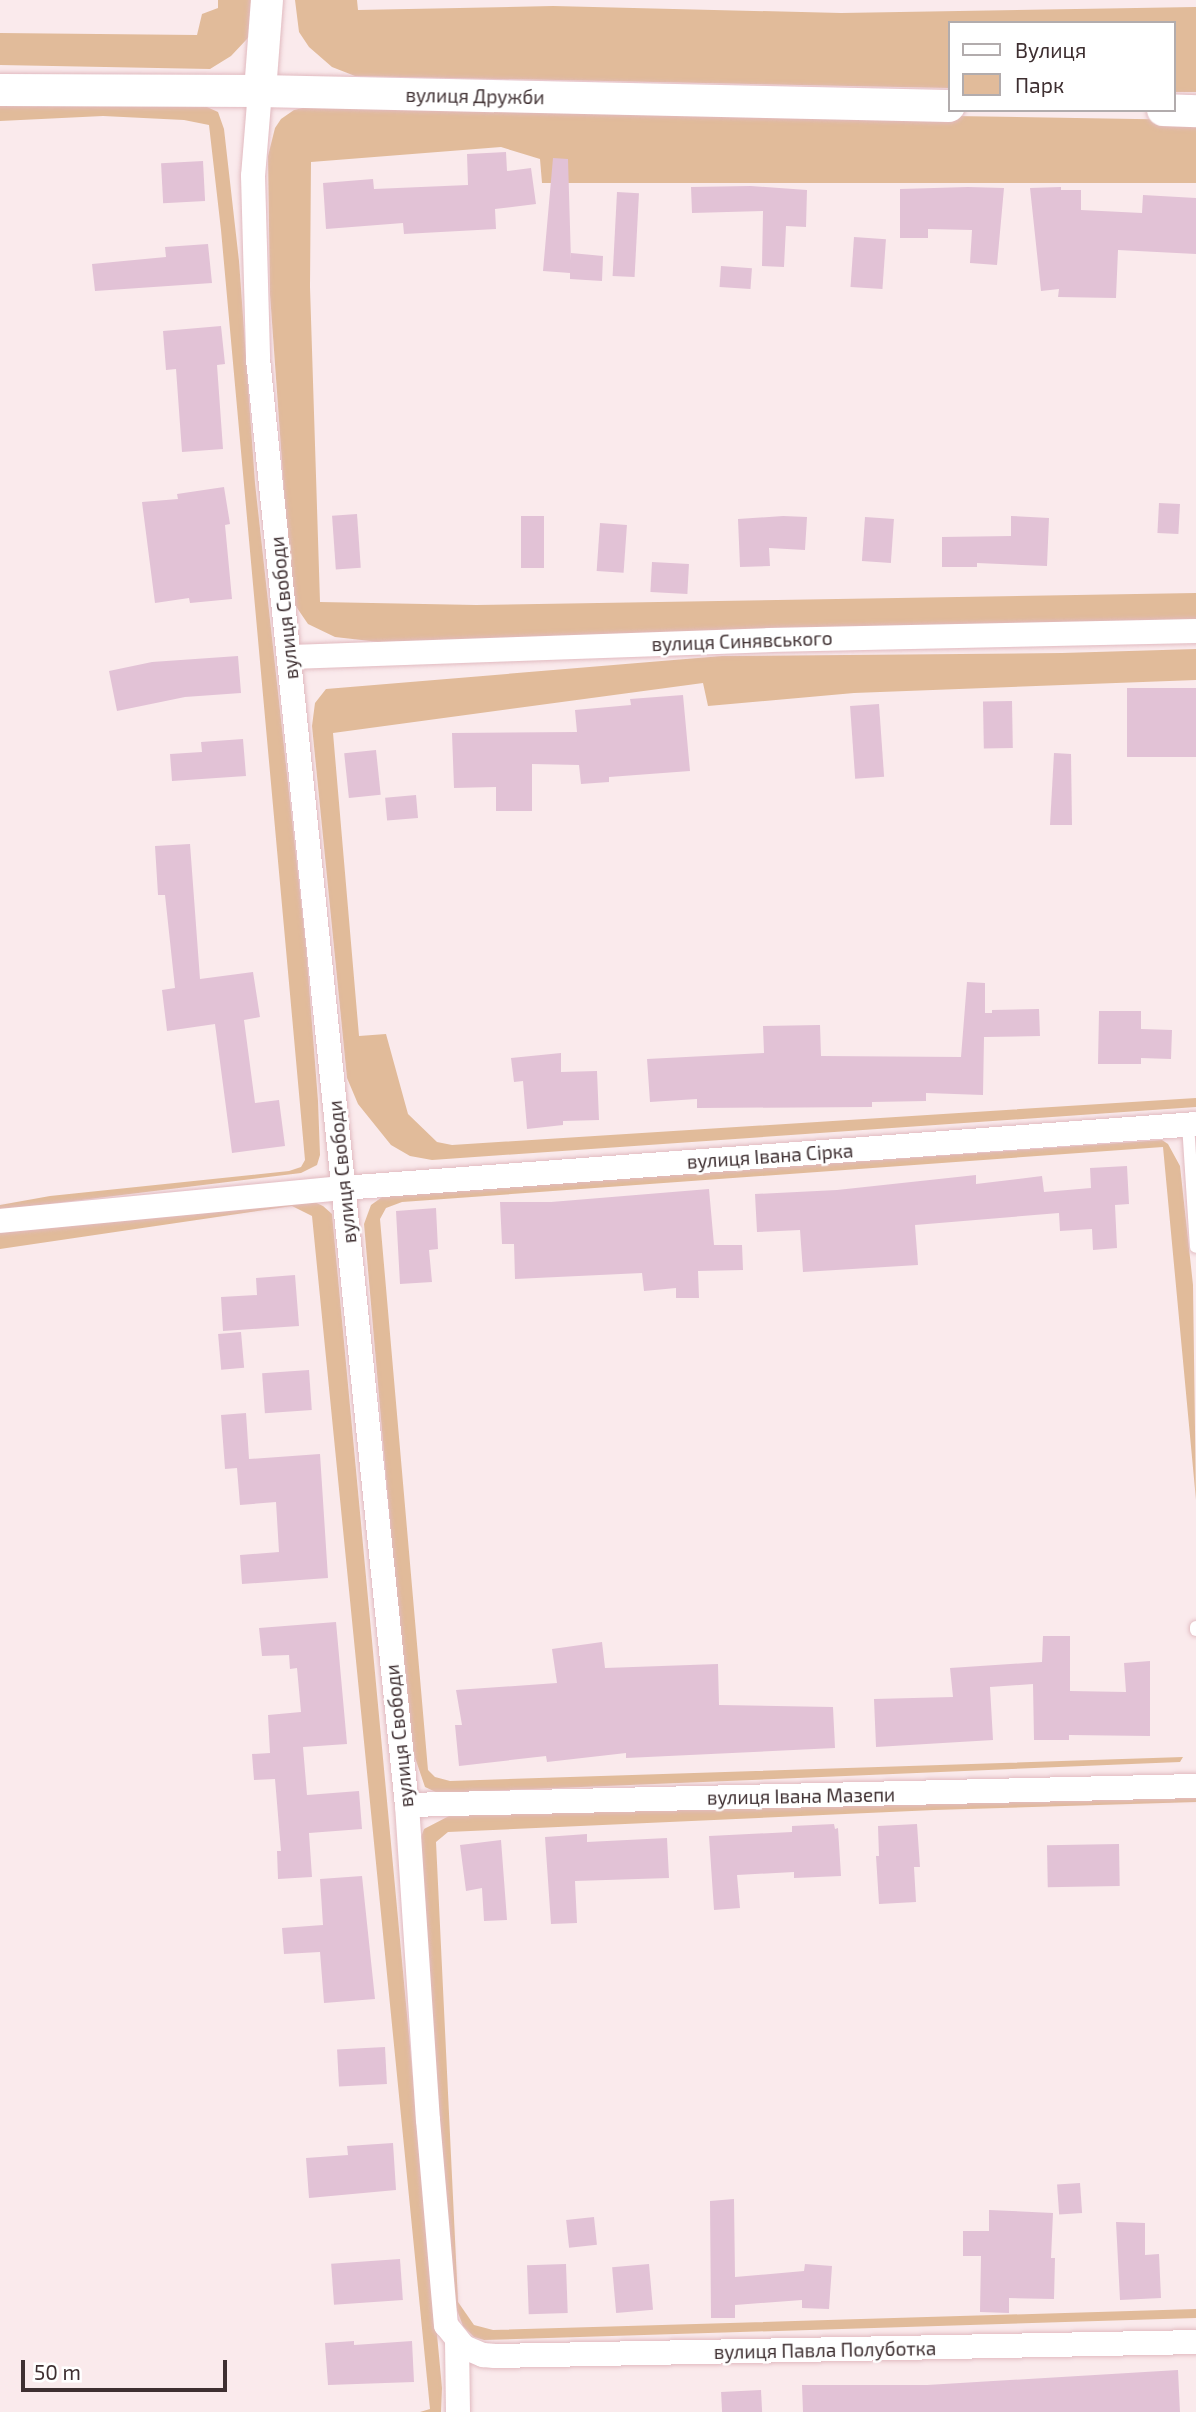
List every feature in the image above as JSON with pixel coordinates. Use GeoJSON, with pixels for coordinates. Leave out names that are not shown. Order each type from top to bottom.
{"type":"FeatureCollection","features":[{"type":"Feature","properties":{"kind":"street","name":"вулиця Свободи"},"geometry":{"type":"LineString","coordinates":[[267,0],[253,176],[258,359],[407,1805],[443,2310],[446,2325],[457,2342]]}},
{"type":"Feature","properties":{"kind":"street","name":"вулиця Дружби"},"geometry":{"type":"LineString","coordinates":[[0,90],[260,91],[948,106]]}},
{"type":"Feature","properties":{"kind":"street"},"geometry":{"type":"LineString","coordinates":[[1175,110],[1196,111]]}},
{"type":"Feature","properties":{"kind":"street","name":"вулиця Синявського"},"geometry":{"type":"LineString","coordinates":[[289,657],[768,640],[1196,631]]}},
{"type":"Feature","properties":{"kind":"street","name":"вулиця Івана Сірка"},"geometry":{"type":"LineString","coordinates":[[0,1221],[343,1188],[1192,1124]]}},
{"type":"Feature","properties":{"kind":"street","name":"вулиця Івана Мазепи"},"geometry":{"type":"LineString","coordinates":[[407,1805],[1196,1786]]}},
{"type":"Feature","properties":{"kind":"street"},"geometry":{"type":"LineString","coordinates":[[457,2342],[458,2412]]}},
{"type":"Feature","properties":{"kind":"street","name":"вулиця Павла Полуботка"},"geometry":{"type":"LineString","coordinates":[[457,2342],[470,2351],[495,2356],[1196,2342]]}},
{"type":"Feature","properties":{"kind":"lane"},"geometry":{"type":"LineString","coordinates":[[1192,1124],[1196,1247]]}},
{"type":"Feature","properties":{"kind":"green space"},"geometry":{"type":"Polygon","coordinates":[[[218,0],[261,0],[260,18],[247,39],[231,56],[210,69],[0,65],[0,33],[197,35],[202,14],[218,8],[218,0]]]}},
{"type":"Feature","properties":{"kind":"green space"},"geometry":{"type":"Polygon","coordinates":[[[295,0],[357,0],[358,10],[553,6],[841,13],[1196,7],[1196,92],[1175,92],[1175,21],[948,21],[948,88],[355,76],[332,67],[309,47],[299,32],[295,0]]]}},
{"type":"Feature","properties":{"kind":"green space"},"geometry":{"type":"Polygon","coordinates":[[[0,98],[207,107],[218,112],[224,129],[239,261],[255,483],[306,947],[318,1101],[320,1155],[317,1165],[301,1173],[0,1210],[0,1205],[50,1196],[289,1171],[301,1167],[305,1160],[221,230],[209,125],[184,120],[103,116],[0,121],[0,98]]]}},
{"type":"Feature","properties":{"kind":"green space"},"geometry":{"type":"Polygon","coordinates":[[[333,106],[1196,120],[1196,183],[542,183],[540,159],[501,147],[311,162],[310,287],[320,602],[476,605],[1196,593],[1196,623],[379,642],[335,637],[308,624],[295,605],[288,546],[270,294],[268,156],[275,128],[281,119],[294,110],[333,106]]]}},
{"type":"Feature","properties":{"kind":"green space"},"geometry":{"type":"Polygon","coordinates":[[[1196,649],[1196,680],[854,693],[708,706],[703,683],[333,733],[359,1036],[386,1034],[408,1114],[437,1142],[452,1145],[1196,1098],[1196,1107],[432,1160],[410,1156],[391,1145],[358,1104],[347,1078],[312,726],[315,703],[326,689],[722,656],[1196,649]]]}},
{"type":"Feature","properties":{"kind":"green space"},"geometry":{"type":"Polygon","coordinates":[[[1162,1140],[1168,1144],[1180,1166],[1193,1285],[1196,1500],[1163,1147],[402,1202],[386,1208],[380,1219],[428,1770],[435,1777],[450,1781],[1183,1757],[1180,1762],[438,1793],[425,1787],[409,1740],[364,1224],[371,1205],[385,1195],[1162,1140]]]}},
{"type":"Feature","properties":{"kind":"green space"},"geometry":{"type":"Polygon","coordinates":[[[308,1199],[332,1214],[442,2388],[441,2412],[420,2412],[430,2409],[312,1216],[292,1206],[0,1249],[0,1232],[308,1199]]]}},
{"type":"Feature","properties":{"kind":"green space"},"geometry":{"type":"Polygon","coordinates":[[[1196,1792],[1196,1802],[934,1810],[448,1832],[436,1842],[458,2302],[474,2325],[493,2330],[1196,2309],[1196,2318],[484,2340],[474,2337],[463,2326],[452,2297],[420,1840],[424,1829],[451,1815],[1196,1792]]]}},
{"type":"Feature","properties":{"kind":"building"},"geometry":{"type":"Polygon","coordinates":[[[506,152],[507,171],[531,168],[536,204],[495,209],[496,229],[404,234],[403,223],[326,229],[323,183],[373,179],[374,189],[468,185],[467,154],[506,152]]]}},
{"type":"Feature","properties":{"kind":"building"},"geometry":{"type":"Polygon","coordinates":[[[553,158],[568,159],[571,261],[571,253],[603,256],[602,281],[570,279],[570,273],[543,271],[553,158]]]}},
{"type":"Feature","properties":{"kind":"building"},"geometry":{"type":"Polygon","coordinates":[[[203,161],[205,201],[163,203],[161,163],[203,161]]]}},
{"type":"Feature","properties":{"kind":"building"},"geometry":{"type":"Polygon","coordinates":[[[751,186],[807,190],[806,227],[786,226],[784,267],[762,266],[763,211],[692,213],[691,187],[751,186]]]}},
{"type":"Feature","properties":{"kind":"building"},"geometry":{"type":"Polygon","coordinates":[[[1061,187],[1061,190],[1081,190],[1081,210],[1142,213],[1143,195],[1196,198],[1196,254],[1118,250],[1116,298],[1058,297],[1059,289],[1041,291],[1030,188],[1061,187]]]}},
{"type":"Feature","properties":{"kind":"building"},"geometry":{"type":"Polygon","coordinates":[[[1004,188],[997,265],[970,263],[972,230],[928,229],[928,238],[900,238],[900,189],[1004,188]]]}},
{"type":"Feature","properties":{"kind":"building"},"geometry":{"type":"Polygon","coordinates":[[[617,192],[639,193],[635,277],[613,276],[617,192]]]}},
{"type":"Feature","properties":{"kind":"building"},"geometry":{"type":"Polygon","coordinates":[[[854,237],[886,239],[882,289],[851,287],[854,237]]]}},
{"type":"Feature","properties":{"kind":"building"},"geometry":{"type":"Polygon","coordinates":[[[208,244],[212,283],[95,291],[92,264],[166,257],[165,247],[208,244]]]}},
{"type":"Feature","properties":{"kind":"building"},"geometry":{"type":"Polygon","coordinates":[[[721,266],[752,268],[750,289],[720,287],[721,266]]]}},
{"type":"Feature","properties":{"kind":"building"},"geometry":{"type":"Polygon","coordinates":[[[221,326],[225,364],[217,365],[223,449],[182,452],[176,369],[166,370],[163,331],[221,326]]]}},
{"type":"Feature","properties":{"kind":"building"},"geometry":{"type":"Polygon","coordinates":[[[224,487],[230,524],[225,525],[232,599],[190,603],[189,598],[155,603],[142,502],[178,499],[177,494],[224,487]]]}},
{"type":"Feature","properties":{"kind":"building"},"geometry":{"type":"Polygon","coordinates":[[[1159,503],[1180,504],[1178,534],[1157,533],[1159,503]]]}},
{"type":"Feature","properties":{"kind":"building"},"geometry":{"type":"Polygon","coordinates":[[[357,514],[361,568],[336,570],[332,516],[357,514]]]}},
{"type":"Feature","properties":{"kind":"building"},"geometry":{"type":"Polygon","coordinates":[[[521,516],[544,516],[544,568],[521,568],[521,516]]]}},
{"type":"Feature","properties":{"kind":"building"},"geometry":{"type":"Polygon","coordinates":[[[1011,516],[1049,518],[1047,566],[977,563],[977,567],[942,567],[942,537],[1011,536],[1011,516]]]}},
{"type":"Feature","properties":{"kind":"building"},"geometry":{"type":"Polygon","coordinates":[[[807,517],[805,550],[769,548],[770,566],[740,567],[738,519],[807,517]]]}},
{"type":"Feature","properties":{"kind":"building"},"geometry":{"type":"Polygon","coordinates":[[[865,517],[894,519],[891,563],[862,561],[865,517]]]}},
{"type":"Feature","properties":{"kind":"building"},"geometry":{"type":"Polygon","coordinates":[[[600,523],[627,525],[624,573],[597,571],[600,523]]]}},
{"type":"Feature","properties":{"kind":"building"},"geometry":{"type":"Polygon","coordinates":[[[652,562],[689,564],[687,594],[650,592],[652,562]]]}},
{"type":"Feature","properties":{"kind":"building"},"geometry":{"type":"Polygon","coordinates":[[[238,656],[241,693],[185,697],[117,711],[109,671],[152,662],[238,656]]]}},
{"type":"Feature","properties":{"kind":"building"},"geometry":{"type":"Polygon","coordinates":[[[1127,688],[1196,688],[1196,757],[1127,757],[1127,688]]]}},
{"type":"Feature","properties":{"kind":"building"},"geometry":{"type":"Polygon","coordinates":[[[683,695],[690,771],[609,777],[609,782],[581,784],[579,765],[532,764],[532,811],[496,811],[496,787],[454,788],[452,733],[577,732],[575,710],[631,705],[630,699],[683,695]]]}},
{"type":"Feature","properties":{"kind":"building"},"geometry":{"type":"Polygon","coordinates":[[[1012,701],[1013,748],[984,748],[983,702],[1012,701]]]}},
{"type":"Feature","properties":{"kind":"building"},"geometry":{"type":"Polygon","coordinates":[[[879,704],[884,777],[855,779],[850,706],[879,704]]]}},
{"type":"Feature","properties":{"kind":"building"},"geometry":{"type":"Polygon","coordinates":[[[243,739],[246,776],[172,781],[170,754],[202,752],[201,742],[243,739]]]}},
{"type":"Feature","properties":{"kind":"building"},"geometry":{"type":"Polygon","coordinates":[[[376,750],[381,795],[349,798],[344,753],[376,750]]]}},
{"type":"Feature","properties":{"kind":"building"},"geometry":{"type":"Polygon","coordinates":[[[1054,753],[1071,754],[1072,825],[1050,825],[1054,753]]]}},
{"type":"Feature","properties":{"kind":"building"},"geometry":{"type":"Polygon","coordinates":[[[416,795],[418,818],[387,821],[385,798],[416,795]]]}},
{"type":"Feature","properties":{"kind":"building"},"geometry":{"type":"Polygon","coordinates":[[[190,844],[200,979],[253,972],[260,1017],[244,1020],[255,1103],[279,1100],[285,1146],[232,1153],[215,1024],[167,1031],[162,990],[175,988],[165,895],[158,895],[155,846],[190,844]]]}},
{"type":"Feature","properties":{"kind":"building"},"geometry":{"type":"Polygon","coordinates":[[[967,982],[985,983],[985,1013],[992,1013],[992,1010],[1039,1009],[1040,1036],[984,1037],[983,1095],[926,1093],[926,1101],[872,1102],[872,1107],[697,1108],[697,1099],[650,1102],[647,1059],[764,1053],[763,1026],[820,1025],[821,1056],[961,1057],[967,982]]]}},
{"type":"Feature","properties":{"kind":"building"},"geometry":{"type":"Polygon","coordinates":[[[1099,1011],[1141,1011],[1141,1029],[1172,1030],[1171,1059],[1141,1058],[1141,1064],[1098,1064],[1099,1011]]]}},
{"type":"Feature","properties":{"kind":"building"},"geometry":{"type":"Polygon","coordinates":[[[561,1053],[561,1072],[597,1071],[599,1120],[563,1121],[563,1125],[527,1129],[523,1081],[514,1082],[511,1058],[561,1053]]]}},
{"type":"Feature","properties":{"kind":"building"},"geometry":{"type":"Polygon","coordinates":[[[1127,1166],[1129,1204],[1115,1205],[1117,1248],[1093,1250],[1092,1229],[1060,1231],[1059,1213],[915,1225],[918,1265],[803,1272],[800,1230],[757,1232],[755,1194],[837,1190],[976,1175],[976,1184],[1042,1176],[1044,1192],[1091,1188],[1090,1168],[1127,1166]]]}},
{"type":"Feature","properties":{"kind":"building"},"geometry":{"type":"Polygon","coordinates":[[[709,1189],[714,1245],[742,1245],[743,1270],[698,1271],[699,1298],[676,1298],[676,1288],[644,1291],[642,1273],[515,1279],[514,1244],[502,1244],[500,1202],[551,1202],[709,1189]]]}},
{"type":"Feature","properties":{"kind":"building"},"geometry":{"type":"Polygon","coordinates":[[[436,1208],[438,1249],[429,1250],[432,1282],[400,1284],[396,1211],[436,1208]]]}},
{"type":"Feature","properties":{"kind":"building"},"geometry":{"type":"Polygon","coordinates":[[[295,1275],[299,1326],[223,1331],[221,1297],[257,1295],[256,1278],[295,1275]]]}},
{"type":"Feature","properties":{"kind":"building"},"geometry":{"type":"Polygon","coordinates":[[[241,1332],[244,1368],[221,1370],[218,1334],[241,1332]]]}},
{"type":"Feature","properties":{"kind":"building"},"geometry":{"type":"Polygon","coordinates":[[[309,1370],[312,1410],[265,1413],[262,1373],[309,1370]]]}},
{"type":"Feature","properties":{"kind":"building"},"geometry":{"type":"Polygon","coordinates":[[[246,1413],[249,1459],[320,1454],[328,1578],[242,1584],[240,1555],[279,1552],[276,1502],[240,1505],[237,1468],[225,1469],[221,1415],[246,1413]]]}},
{"type":"Feature","properties":{"kind":"building"},"geometry":{"type":"Polygon","coordinates":[[[336,1622],[347,1744],[303,1747],[307,1795],[359,1791],[362,1829],[309,1833],[312,1877],[278,1879],[277,1851],[281,1851],[275,1779],[254,1780],[252,1754],[270,1753],[268,1715],[301,1712],[297,1668],[290,1669],[289,1655],[262,1656],[259,1628],[336,1622]]]}},
{"type":"Feature","properties":{"kind":"building"},"geometry":{"type":"Polygon","coordinates":[[[1043,1636],[1070,1636],[1070,1691],[1126,1692],[1124,1663],[1150,1661],[1150,1736],[1069,1735],[1069,1740],[1034,1740],[1033,1684],[990,1687],[993,1740],[876,1747],[874,1699],[953,1697],[950,1668],[1042,1662],[1043,1636]]]}},
{"type":"Feature","properties":{"kind":"building"},"geometry":{"type":"Polygon","coordinates":[[[602,1642],[605,1668],[718,1664],[719,1705],[833,1707],[835,1748],[626,1758],[626,1753],[547,1762],[546,1756],[459,1766],[455,1725],[462,1725],[456,1690],[557,1683],[552,1649],[602,1642]]]}},
{"type":"Feature","properties":{"kind":"building"},"geometry":{"type":"Polygon","coordinates":[[[834,1824],[835,1829],[838,1828],[841,1876],[794,1878],[794,1872],[737,1875],[740,1908],[714,1910],[709,1836],[792,1832],[792,1826],[834,1824]]]}},
{"type":"Feature","properties":{"kind":"building"},"geometry":{"type":"Polygon","coordinates":[[[917,1824],[920,1867],[914,1867],[916,1902],[879,1904],[876,1856],[879,1856],[878,1826],[917,1824]]]}},
{"type":"Feature","properties":{"kind":"building"},"geometry":{"type":"Polygon","coordinates":[[[587,1834],[587,1842],[667,1838],[669,1878],[575,1881],[577,1923],[551,1924],[545,1837],[587,1834]]]}},
{"type":"Feature","properties":{"kind":"building"},"geometry":{"type":"Polygon","coordinates":[[[501,1840],[507,1920],[484,1921],[482,1888],[466,1891],[460,1845],[501,1840]]]}},
{"type":"Feature","properties":{"kind":"building"},"geometry":{"type":"Polygon","coordinates":[[[1119,1844],[1120,1886],[1048,1887],[1047,1845],[1119,1844]]]}},
{"type":"Feature","properties":{"kind":"building"},"geometry":{"type":"Polygon","coordinates":[[[362,1876],[375,1999],[324,2003],[320,1952],[284,1954],[282,1928],[323,1925],[320,1879],[362,1876]]]}},
{"type":"Feature","properties":{"kind":"building"},"geometry":{"type":"Polygon","coordinates":[[[385,2047],[387,2084],[339,2086],[337,2050],[385,2047]]]}},
{"type":"Feature","properties":{"kind":"building"},"geometry":{"type":"Polygon","coordinates":[[[393,2143],[396,2190],[309,2198],[306,2158],[348,2155],[347,2146],[393,2143]]]}},
{"type":"Feature","properties":{"kind":"building"},"geometry":{"type":"Polygon","coordinates":[[[1080,2183],[1082,2213],[1059,2215],[1057,2185],[1080,2183]]]}},
{"type":"Feature","properties":{"kind":"building"},"geometry":{"type":"Polygon","coordinates":[[[734,2199],[735,2277],[804,2271],[805,2264],[832,2266],[829,2309],[802,2308],[802,2300],[735,2305],[735,2318],[711,2318],[710,2201],[734,2199]]]}},
{"type":"Feature","properties":{"kind":"building"},"geometry":{"type":"Polygon","coordinates":[[[989,2210],[1053,2213],[1051,2258],[1055,2258],[1054,2299],[1009,2298],[1009,2313],[980,2312],[981,2256],[963,2256],[963,2231],[989,2231],[989,2210]]]}},
{"type":"Feature","properties":{"kind":"building"},"geometry":{"type":"Polygon","coordinates":[[[594,2217],[597,2245],[569,2248],[566,2220],[594,2217]]]}},
{"type":"Feature","properties":{"kind":"building"},"geometry":{"type":"Polygon","coordinates":[[[1116,2222],[1145,2223],[1145,2255],[1159,2254],[1161,2298],[1120,2300],[1116,2222]]]}},
{"type":"Feature","properties":{"kind":"building"},"geometry":{"type":"Polygon","coordinates":[[[400,2259],[403,2300],[334,2305],[331,2264],[400,2259]]]}},
{"type":"Feature","properties":{"kind":"building"},"geometry":{"type":"Polygon","coordinates":[[[566,2264],[568,2313],[529,2314],[527,2265],[566,2264]]]}},
{"type":"Feature","properties":{"kind":"building"},"geometry":{"type":"Polygon","coordinates":[[[649,2264],[653,2310],[616,2313],[612,2267],[649,2264]]]}},
{"type":"Feature","properties":{"kind":"building"},"geometry":{"type":"Polygon","coordinates":[[[354,2341],[354,2345],[412,2341],[414,2382],[328,2385],[325,2343],[354,2341]]]}},
{"type":"Feature","properties":{"kind":"building"},"geometry":{"type":"Polygon","coordinates":[[[1178,2370],[1180,2412],[803,2412],[802,2385],[927,2385],[1178,2370]]]}},
{"type":"Feature","properties":{"kind":"building"},"geometry":{"type":"Polygon","coordinates":[[[761,2390],[762,2412],[722,2412],[721,2392],[761,2390]]]}}]}
